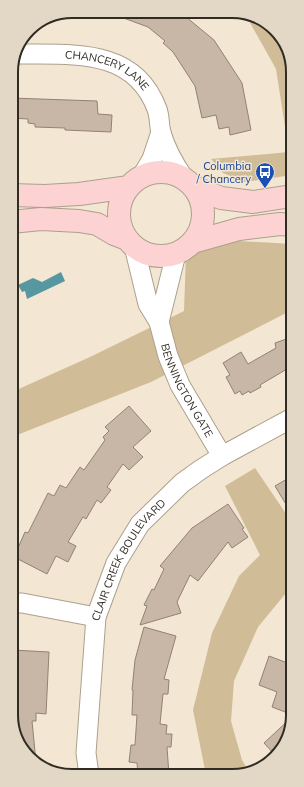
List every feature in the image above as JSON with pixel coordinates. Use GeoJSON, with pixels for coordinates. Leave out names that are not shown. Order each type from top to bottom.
{"type":"FeatureCollection","features":[{"type":"Feature","properties":{"kind":"main road"},"geometry":{"type":"LineString","coordinates":[[18,195],[45,196],[79,194],[135,182],[150,173],[163,172],[189,182],[221,198],[253,202],[286,197]]}},
{"type":"Feature","properties":{"kind":"main road"},"geometry":{"type":"LineString","coordinates":[[130,242],[121,226],[119,213],[122,199],[135,182]]}},
{"type":"Feature","properties":{"kind":"main road"},"geometry":{"type":"LineString","coordinates":[[185,248],[200,232],[204,209],[200,198],[189,182]]}},
{"type":"Feature","properties":{"kind":"main road"},"geometry":{"type":"LineString","coordinates":[[18,221],[41,219],[79,221],[97,224],[130,242],[143,252],[154,256],[165,256],[239,229],[286,224]]}},
{"type":"Feature","properties":{"kind":"street","name":"CHANCERY LANE"},"geometry":{"type":"LineString","coordinates":[[22,54],[87,56],[106,59],[124,68],[139,80],[152,96],[160,117],[161,132],[173,163],[189,182]]}},
{"type":"Feature","properties":{"kind":"street","name":"CHANCERY LANE"},"geometry":{"type":"LineString","coordinates":[[135,182],[152,159],[161,132]]}},
{"type":"Feature","properties":{"kind":"street","name":"BENNINGTON GATE"},"geometry":{"type":"LineString","coordinates":[[130,242],[148,304],[158,322],[168,356],[180,385],[222,456]]}},
{"type":"Feature","properties":{"kind":"street"},"geometry":{"type":"LineString","coordinates":[[158,322],[185,248]]}},
{"type":"Feature","properties":{"kind":"street","name":"CLAIR CREEK BOULEVARD"},"geometry":{"type":"LineString","coordinates":[[88,769],[86,753],[96,617],[116,562],[140,524],[182,483],[222,456],[286,421]]}},
{"type":"Feature","properties":{"kind":"street"},"geometry":{"type":"LineString","coordinates":[[18,603],[96,617]]}},
{"type":"Feature","properties":{"kind":"shaded area"},"geometry":{"type":"Polygon","coordinates":[[[249,21],[262,27],[270,34],[277,42],[283,54],[286,72],[286,133],[276,69],[249,21]]]}},
{"type":"Feature","properties":{"kind":"shaded area"},"geometry":{"type":"Polygon","coordinates":[[[286,152],[286,176],[245,182],[223,173],[211,159],[286,152]]]}},
{"type":"Feature","properties":{"kind":"shaded area"},"geometry":{"type":"Polygon","coordinates":[[[207,239],[286,244],[286,313],[151,382],[18,435],[18,389],[90,357],[184,311],[186,254],[207,239]]]}},
{"type":"Feature","properties":{"kind":"shaded area"},"geometry":{"type":"Polygon","coordinates":[[[255,468],[286,514],[286,593],[258,627],[234,681],[231,721],[242,760],[246,767],[232,769],[205,769],[193,710],[212,633],[239,576],[260,555],[225,486],[255,468]]]}},
{"type":"Feature","properties":{"kind":"water"},"geometry":{"type":"Polygon","coordinates":[[[61,272],[65,281],[27,299],[25,291],[22,292],[18,285],[33,278],[42,282],[61,272]]]}},
{"type":"Feature","properties":{"kind":"building"},"geometry":{"type":"Polygon","coordinates":[[[124,18],[187,18],[214,40],[242,83],[251,130],[230,135],[229,127],[219,129],[216,115],[202,118],[195,86],[173,52],[163,43],[165,41],[148,27],[124,18]]]}},
{"type":"Feature","properties":{"kind":"building"},"geometry":{"type":"Polygon","coordinates":[[[18,98],[97,101],[98,114],[112,115],[111,132],[35,127],[35,124],[28,123],[28,119],[18,118],[18,98]]]}},
{"type":"Feature","properties":{"kind":"building"},"geometry":{"type":"Polygon","coordinates":[[[286,339],[286,370],[260,385],[261,387],[250,393],[249,391],[242,395],[240,391],[235,394],[226,377],[230,375],[223,363],[241,352],[248,364],[276,348],[275,343],[286,339]]]}},
{"type":"Feature","properties":{"kind":"building"},"geometry":{"type":"Polygon","coordinates":[[[129,406],[151,431],[133,447],[143,457],[129,470],[123,464],[107,487],[111,490],[101,503],[97,500],[86,519],[83,517],[68,542],[76,546],[68,562],[56,556],[47,574],[18,559],[18,548],[25,532],[28,533],[48,493],[54,496],[60,485],[66,488],[80,467],[84,470],[105,440],[103,437],[109,431],[105,427],[129,406]]]}},
{"type":"Feature","properties":{"kind":"building"},"geometry":{"type":"Polygon","coordinates":[[[286,480],[286,504],[275,486],[286,480]]]}},
{"type":"Feature","properties":{"kind":"building"},"geometry":{"type":"Polygon","coordinates":[[[228,504],[244,528],[242,529],[248,537],[232,548],[228,542],[198,581],[190,575],[177,602],[181,613],[140,625],[147,606],[144,605],[152,589],[154,590],[164,569],[160,566],[192,528],[228,504]]]}},
{"type":"Feature","properties":{"kind":"building"},"geometry":{"type":"Polygon","coordinates":[[[144,627],[176,636],[164,679],[169,680],[168,694],[163,694],[160,724],[167,725],[166,734],[172,734],[171,747],[167,747],[169,769],[138,769],[137,763],[129,762],[131,745],[135,745],[137,715],[132,715],[132,690],[135,660],[144,627]]]}},
{"type":"Feature","properties":{"kind":"building"},"geometry":{"type":"Polygon","coordinates":[[[18,650],[49,652],[46,714],[36,713],[36,721],[32,721],[35,754],[25,742],[19,726],[18,650]]]}},
{"type":"Feature","properties":{"kind":"building"},"geometry":{"type":"Polygon","coordinates":[[[269,656],[286,662],[286,712],[272,707],[277,692],[259,685],[269,656]]]}},
{"type":"Feature","properties":{"kind":"building"},"geometry":{"type":"Polygon","coordinates":[[[285,723],[282,736],[272,752],[264,743],[285,723]]]}},
{"type":"Feature","properties":{"kind":"place","name":"Columbia / Chancery"},"geometry":{"type":"Point","coordinates":[265,189]}}]}
